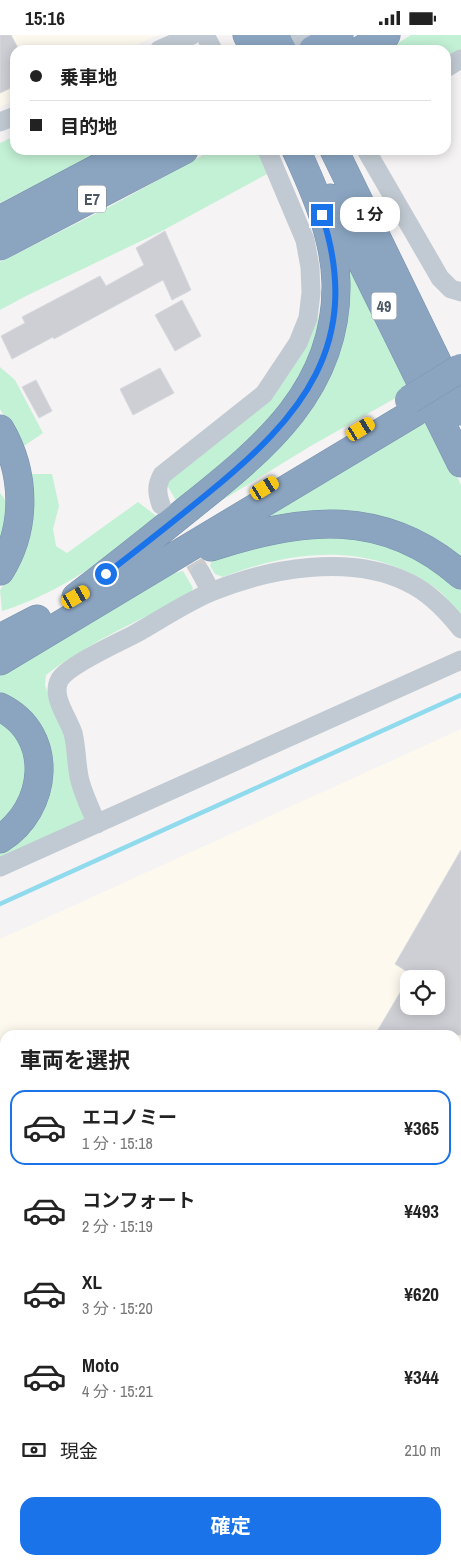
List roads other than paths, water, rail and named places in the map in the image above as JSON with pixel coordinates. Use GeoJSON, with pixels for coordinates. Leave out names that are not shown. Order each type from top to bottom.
{"type":"FeatureCollection","features":[{"type":"Feature","properties":{"kind":"highway"},"geometry":{"type":"LineString","coordinates":[[369,45],[386,35]]}},
{"type":"Feature","properties":{"kind":"highway","name":"E7"},"geometry":{"type":"LineString","coordinates":[[0,220],[123,155]]}},
{"type":"Feature","properties":{"kind":"highway","name":"E7"},"geometry":{"type":"LineString","coordinates":[[0,246],[174,155]]}},
{"type":"Feature","properties":{"kind":"highway"},"geometry":{"type":"LineString","coordinates":[[76,597],[243,464],[294,412],[316,376],[324,358],[334,320],[336,282],[334,262],[326,226],[298,155]]}},
{"type":"Feature","properties":{"kind":"highway","name":"49"},"geometry":{"type":"LineString","coordinates":[[308,155],[461,463]]}},
{"type":"Feature","properties":{"kind":"highway"},"geometry":{"type":"LineString","coordinates":[[0,661],[124,587],[412,406],[461,367],[336,155]]}},
{"type":"Feature","properties":{"kind":"highway","name":"49"},"geometry":{"type":"LineString","coordinates":[[336,155],[461,411]]}},
{"type":"Feature","properties":{"kind":"highway"},"geometry":{"type":"LineString","coordinates":[[0,638],[76,597],[412,406],[461,384]]}},
{"type":"Feature","properties":{"kind":"highway"},"geometry":{"type":"LineString","coordinates":[[0,429],[17,467],[20,487],[18,526],[13,544],[0,571]]}},
{"type":"Feature","properties":{"kind":"highway"},"geometry":{"type":"LineString","coordinates":[[124,587],[206,548],[261,531],[310,524],[352,525],[392,534],[431,552],[461,575]]}},
{"type":"Feature","properties":{"kind":"highway"},"geometry":{"type":"LineString","coordinates":[[0,707],[16,718],[32,737],[36,750],[39,776],[38,790],[25,817],[15,828],[0,839]]}},
{"type":"Feature","properties":{"kind":"street"},"geometry":{"type":"LineString","coordinates":[[170,45],[192,35]]}},
{"type":"Feature","properties":{"kind":"street"},"geometry":{"type":"LineString","coordinates":[[300,35],[321,44]]}},
{"type":"Feature","properties":{"kind":"street"},"geometry":{"type":"LineString","coordinates":[[161,505],[157,494],[157,484],[162,475],[264,394],[298,343],[308,318],[311,293],[310,267],[305,239],[269,155]]}},
{"type":"Feature","properties":{"kind":"street"},"geometry":{"type":"LineString","coordinates":[[369,155],[440,278],[451,289],[461,292]]}},
{"type":"Feature","properties":{"kind":"street"},"geometry":{"type":"LineString","coordinates":[[97,824],[81,782],[72,731],[60,704],[58,690],[60,679],[93,656],[211,592],[262,576],[296,570],[328,566],[356,567],[382,572],[408,582],[432,598],[461,629]]}},
{"type":"Feature","properties":{"kind":"street"},"geometry":{"type":"LineString","coordinates":[[201,573],[211,592]]}},
{"type":"Feature","properties":{"kind":"street"},"geometry":{"type":"LineString","coordinates":[[0,867],[461,660]]}},
{"type":"Feature","properties":{"kind":"waterway"},"geometry":{"type":"LineString","coordinates":[[0,904],[461,695]]}},
{"type":"Feature","properties":{"kind":"tunnel"},"geometry":{"type":"LineString","coordinates":[[166,514],[201,573]]}}]}
